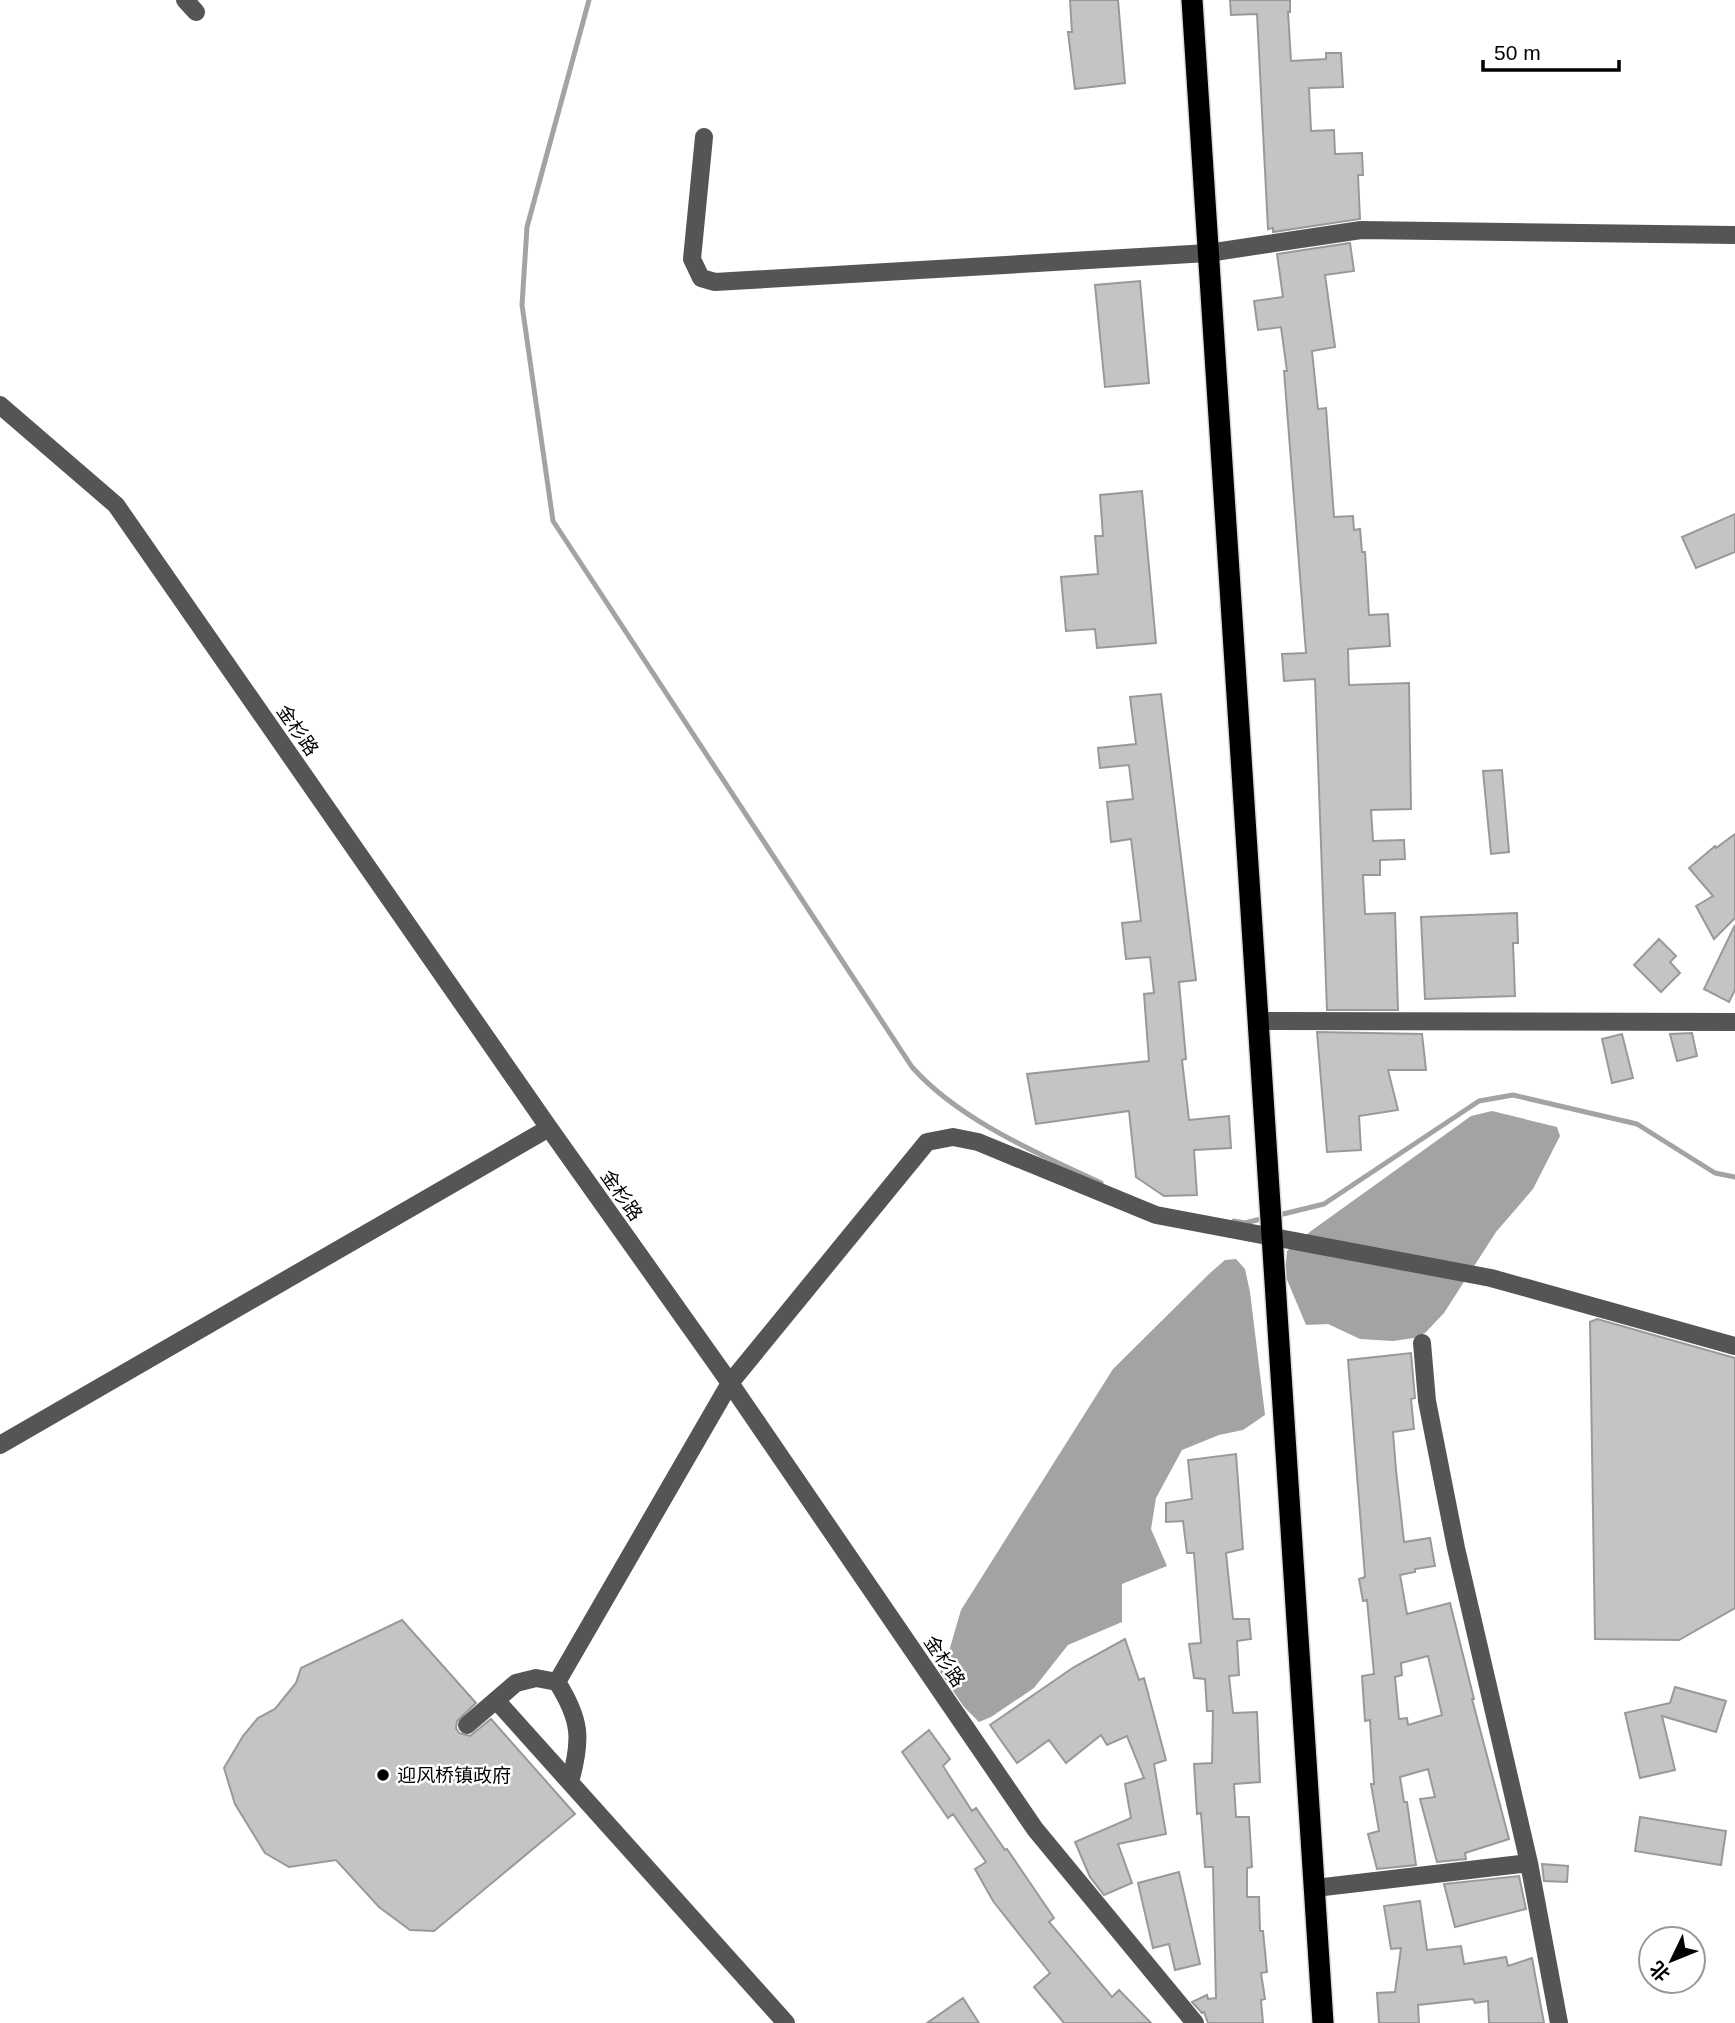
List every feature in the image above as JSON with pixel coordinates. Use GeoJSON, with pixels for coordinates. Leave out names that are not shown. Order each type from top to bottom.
{"type":"FeatureCollection","features":[{"type":"Feature","properties":{"kind":"highway"},"geometry":{"type":"LineString","coordinates":[[1192,0],[1324,2023]]}},
{"type":"Feature","properties":{"kind":"street"},"geometry":{"type":"LineString","coordinates":[[704,137],[692,259],[701,278],[715,282],[1208,253],[1361,230],[1735,235]]}},
{"type":"Feature","properties":{"kind":"street","name":"金杉路"},"geometry":{"type":"LineString","coordinates":[[0,405],[116,505],[549,1128],[730,1383],[1035,1829],[1195,2023]]}},
{"type":"Feature","properties":{"kind":"street"},"geometry":{"type":"LineString","coordinates":[[1258,1021],[1735,1022]]}},
{"type":"Feature","properties":{"kind":"street"},"geometry":{"type":"LineString","coordinates":[[0,1445],[549,1128]]}},
{"type":"Feature","properties":{"kind":"street"},"geometry":{"type":"LineString","coordinates":[[557,1682],[730,1383],[927,1142],[953,1137],[978,1142],[1156,1215],[1271,1223],[1492,1278],[1735,1346]]}},
{"type":"Feature","properties":{"kind":"street"},"geometry":{"type":"LineString","coordinates":[[1422,1343],[1427,1401],[1456,1548],[1529,1863],[1559,2023]]}},
{"type":"Feature","properties":{"kind":"street"},"geometry":{"type":"LineString","coordinates":[[467,1725],[516,1683],[536,1678],[557,1682],[572,1705],[579,1733],[570,1782]]}},
{"type":"Feature","properties":{"kind":"street"},"geometry":{"type":"LineString","coordinates":[[496,1700],[786,2023]]}},
{"type":"Feature","properties":{"kind":"street"},"geometry":{"type":"LineString","coordinates":[[1315,1888],[1529,1863]]}},
{"type":"Feature","properties":{"kind":"shaded area"},"geometry":{"type":"Polygon","coordinates":[[[1492,1111],[1557,1127],[1560,1136],[1533,1189],[1496,1232],[1444,1313],[1425,1333],[1414,1338],[1393,1341],[1360,1339],[1328,1324],[1306,1325],[1285,1275],[1287,1251],[1471,1116],[1492,1111]]]}},
{"type":"Feature","properties":{"kind":"shaded area"},"geometry":{"type":"Polygon","coordinates":[[[1236,1259],[1245,1269],[1250,1292],[1265,1415],[1243,1430],[1219,1435],[1182,1450],[1156,1498],[1151,1529],[1167,1566],[1122,1584],[1122,1622],[1068,1645],[1034,1688],[979,1722],[964,1707],[940,1672],[947,1658],[961,1610],[1113,1369],[1209,1274],[1225,1260],[1236,1259]]]}},
{"type":"Feature","properties":{"kind":"building"},"geometry":{"type":"Polygon","coordinates":[[[1070,0],[1118,0],[1125,83],[1075,89],[1068,32],[1072,32],[1070,0]]]}},
{"type":"Feature","properties":{"kind":"building"},"geometry":{"type":"Polygon","coordinates":[[[1230,0],[1290,0],[1288,12],[1291,61],[1326,59],[1326,53],[1341,53],[1343,87],[1309,88],[1311,131],[1334,130],[1335,154],[1362,153],[1363,175],[1358,175],[1360,219],[1273,232],[1273,228],[1268,229],[1257,14],[1231,15],[1230,0]]]}},
{"type":"Feature","properties":{"kind":"building"},"geometry":{"type":"Polygon","coordinates":[[[1350,243],[1354,271],[1325,275],[1335,347],[1312,351],[1318,409],[1326,408],[1334,517],[1353,516],[1354,530],[1360,529],[1362,552],[1365,552],[1369,615],[1388,614],[1390,646],[1348,649],[1349,685],[1409,683],[1411,809],[1371,810],[1373,841],[1404,840],[1405,859],[1380,860],[1380,875],[1363,875],[1365,914],[1395,913],[1398,1010],[1327,1010],[1315,679],[1284,681],[1282,654],[1306,653],[1284,371],[1287,371],[1281,327],[1258,330],[1254,301],[1283,297],[1277,254],[1350,243]]]}},
{"type":"Feature","properties":{"kind":"building"},"geometry":{"type":"Polygon","coordinates":[[[1140,281],[1149,383],[1105,387],[1095,285],[1140,281]]]}},
{"type":"Feature","properties":{"kind":"building"},"geometry":{"type":"Polygon","coordinates":[[[1142,491],[1156,643],[1097,648],[1095,629],[1066,631],[1061,577],[1098,574],[1095,536],[1103,536],[1100,495],[1142,491]]]}},
{"type":"Feature","properties":{"kind":"building"},"geometry":{"type":"Polygon","coordinates":[[[1735,514],[1735,552],[1696,568],[1682,537],[1735,514]]]}},
{"type":"Feature","properties":{"kind":"building"},"geometry":{"type":"Polygon","coordinates":[[[1161,694],[1196,980],[1179,982],[1186,1059],[1182,1060],[1189,1120],[1229,1116],[1231,1148],[1194,1150],[1197,1195],[1164,1196],[1136,1177],[1129,1111],[1036,1124],[1027,1074],[1149,1061],[1144,994],[1154,993],[1150,957],[1126,959],[1122,923],[1141,921],[1131,839],[1111,842],[1107,802],[1133,799],[1129,765],[1100,768],[1098,748],[1136,744],[1130,697],[1161,694]]]}},
{"type":"Feature","properties":{"kind":"building"},"geometry":{"type":"Polygon","coordinates":[[[1502,770],[1509,852],[1491,854],[1483,771],[1502,770]]]}},
{"type":"Feature","properties":{"kind":"building"},"geometry":{"type":"Polygon","coordinates":[[[1735,834],[1735,918],[1714,939],[1696,906],[1713,896],[1689,868],[1715,846],[1716,848],[1735,834]]]}},
{"type":"Feature","properties":{"kind":"building"},"geometry":{"type":"Polygon","coordinates":[[[1517,913],[1518,943],[1513,943],[1515,996],[1425,999],[1421,917],[1517,913]]]}},
{"type":"Feature","properties":{"kind":"building"},"geometry":{"type":"Polygon","coordinates":[[[1735,925],[1735,990],[1729,1002],[1704,989],[1735,925]]]}},
{"type":"Feature","properties":{"kind":"building"},"geometry":{"type":"Polygon","coordinates":[[[1659,939],[1676,956],[1670,962],[1680,973],[1661,992],[1634,965],[1659,939]]]}},
{"type":"Feature","properties":{"kind":"building"},"geometry":{"type":"Polygon","coordinates":[[[1317,1032],[1422,1034],[1426,1070],[1388,1070],[1398,1110],[1359,1116],[1361,1150],[1327,1152],[1317,1032]]]}},
{"type":"Feature","properties":{"kind":"building"},"geometry":{"type":"Polygon","coordinates":[[[1692,1033],[1697,1056],[1677,1061],[1670,1034],[1692,1033]]]}},
{"type":"Feature","properties":{"kind":"building"},"geometry":{"type":"Polygon","coordinates":[[[1622,1034],[1633,1078],[1612,1083],[1602,1039],[1622,1034]]]}},
{"type":"Feature","properties":{"kind":"building"},"geometry":{"type":"Polygon","coordinates":[[[1597,1319],[1735,1358],[1735,1608],[1679,1640],[1595,1639],[1590,1322],[1597,1319]]]}},
{"type":"Feature","properties":{"kind":"building"},"geometry":{"type":"Polygon","coordinates":[[[1411,1353],[1415,1398],[1411,1399],[1414,1429],[1393,1432],[1404,1542],[1430,1538],[1435,1566],[1400,1575],[1407,1614],[1450,1603],[1509,1839],[1465,1853],[1466,1859],[1437,1862],[1420,1799],[1435,1797],[1428,1769],[1400,1777],[1404,1802],[1407,1802],[1416,1865],[1377,1869],[1368,1834],[1379,1831],[1371,1784],[1374,1784],[1370,1720],[1365,1721],[1362,1676],[1374,1674],[1367,1600],[1363,1601],[1359,1579],[1365,1577],[1348,1360],[1411,1353]],[[1428,1656],[1401,1663],[1402,1675],[1395,1677],[1399,1719],[1407,1718],[1408,1725],[1442,1715],[1428,1656]]]}},
{"type":"Feature","properties":{"kind":"building"},"geometry":{"type":"Polygon","coordinates":[[[1236,1454],[1243,1549],[1226,1553],[1233,1619],[1249,1619],[1251,1639],[1237,1641],[1239,1675],[1229,1676],[1233,1713],[1257,1712],[1260,1782],[1234,1784],[1236,1817],[1249,1817],[1252,1867],[1247,1868],[1247,1897],[1259,1897],[1260,1931],[1263,1931],[1267,1972],[1261,1973],[1265,1999],[1261,2000],[1263,2023],[1208,2023],[1204,2012],[1192,2002],[1207,1995],[1208,1999],[1216,1998],[1213,1867],[1205,1867],[1201,1813],[1197,1814],[1194,1764],[1212,1763],[1213,1711],[1207,1711],[1205,1679],[1194,1678],[1189,1644],[1201,1643],[1194,1553],[1187,1553],[1183,1521],[1166,1522],[1166,1503],[1192,1499],[1188,1460],[1236,1454]]]}},
{"type":"Feature","properties":{"kind":"building","name":"迎风桥镇政府"},"geometry":{"type":"Polygon","coordinates":[[[402,1620],[476,1703],[457,1721],[456,1728],[459,1733],[470,1736],[491,1719],[575,1814],[434,1931],[410,1930],[379,1907],[336,1860],[289,1867],[265,1853],[235,1804],[224,1768],[243,1736],[258,1718],[275,1709],[296,1683],[301,1668],[402,1620]]]}},
{"type":"Feature","properties":{"kind":"building"},"geometry":{"type":"Polygon","coordinates":[[[1125,1639],[1139,1680],[1144,1678],[1166,1760],[1154,1764],[1166,1834],[1118,1844],[1132,1883],[1104,1895],[1090,1877],[1075,1842],[1131,1818],[1125,1784],[1144,1778],[1127,1736],[1107,1745],[1101,1735],[1066,1763],[1049,1740],[1017,1763],[990,1725],[1074,1667],[1125,1639]]]}},
{"type":"Feature","properties":{"kind":"building"},"geometry":{"type":"Polygon","coordinates":[[[1675,1687],[1726,1701],[1716,1732],[1662,1716],[1675,1770],[1640,1778],[1625,1713],[1670,1703],[1675,1687]]]}},
{"type":"Feature","properties":{"kind":"building"},"geometry":{"type":"Polygon","coordinates":[[[929,1730],[950,1759],[943,1766],[972,1811],[976,1808],[1054,1918],[1049,1922],[1112,1997],[1119,1990],[1151,2023],[1064,2023],[1034,1987],[1050,1973],[993,1901],[975,1869],[986,1862],[953,1814],[948,1818],[902,1752],[929,1730]]]}},
{"type":"Feature","properties":{"kind":"building"},"geometry":{"type":"Polygon","coordinates":[[[1640,1817],[1726,1831],[1721,1865],[1635,1851],[1640,1817]]]}},
{"type":"Feature","properties":{"kind":"building"},"geometry":{"type":"Polygon","coordinates":[[[1542,1864],[1568,1866],[1567,1882],[1544,1881],[1542,1864]]]}},
{"type":"Feature","properties":{"kind":"building"},"geometry":{"type":"Polygon","coordinates":[[[1179,1872],[1200,1964],[1175,1970],[1169,1944],[1153,1948],[1138,1883],[1179,1872]]]}},
{"type":"Feature","properties":{"kind":"building"},"geometry":{"type":"Polygon","coordinates":[[[1519,1876],[1526,1909],[1455,1927],[1444,1884],[1519,1876]]]}},
{"type":"Feature","properties":{"kind":"building"},"geometry":{"type":"Polygon","coordinates":[[[1420,1901],[1427,1950],[1461,1946],[1464,1964],[1506,1957],[1508,1966],[1532,1958],[1544,2023],[1489,2023],[1488,2001],[1475,2003],[1473,1999],[1418,2005],[1419,2023],[1379,2023],[1377,1993],[1395,1992],[1401,1948],[1391,1949],[1384,1906],[1420,1901]]]}},
{"type":"Feature","properties":{"kind":"building"},"geometry":{"type":"Polygon","coordinates":[[[963,1998],[979,2023],[927,2023],[963,1998]]]}},
{"type":"Feature","properties":{"kind":"waterway"},"geometry":{"type":"LineString","coordinates":[[589,0],[527,227],[522,305],[553,521],[912,1067],[952,1103],[1000,1134],[1101,1183]]}},
{"type":"Feature","properties":{"kind":"waterway"},"geometry":{"type":"LineString","coordinates":[[1275,1216],[1324,1204],[1479,1101],[1513,1095],[1637,1124],[1715,1173],[1735,1177]]}},
{"type":"Feature","properties":{"kind":"waterway"},"geometry":{"type":"LineString","coordinates":[[1234,1221],[1245,1223],[1265,1218]]}},
{"type":"Feature","properties":{"kind":"place","name":"迎风桥镇政府"},"geometry":{"type":"Point","coordinates":[383,1775]}}]}
